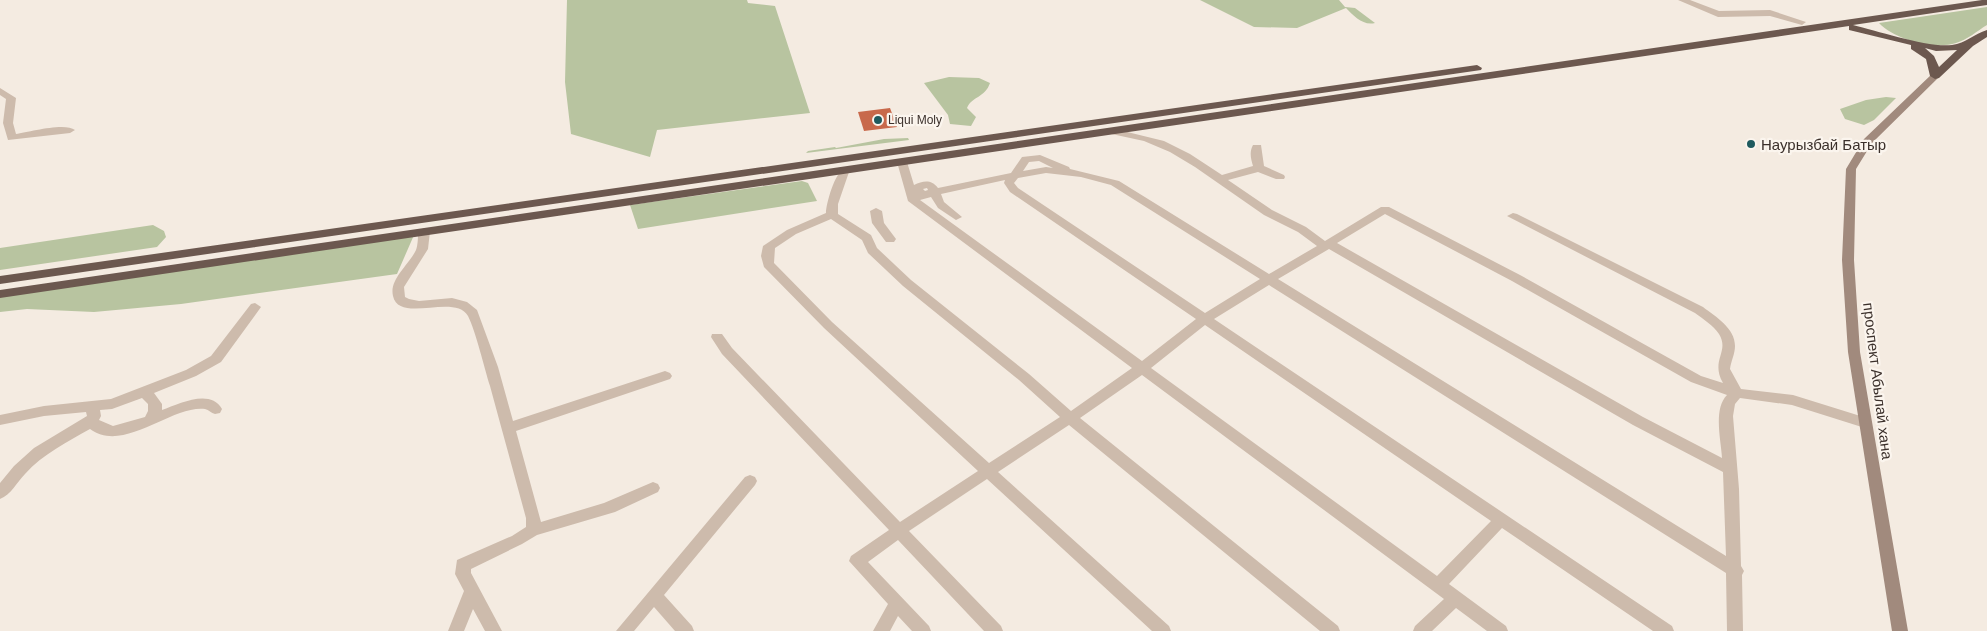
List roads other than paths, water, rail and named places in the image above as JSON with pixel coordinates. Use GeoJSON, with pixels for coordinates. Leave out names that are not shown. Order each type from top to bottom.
{"type":"FeatureCollection","features":[{"type":"Feature","properties":{"kind":"highway"},"geometry":{"type":"LineString","coordinates":[[0,294],[424,231],[844,172],[1803,26],[1941,0]]}},
{"type":"Feature","properties":{"kind":"highway"},"geometry":{"type":"LineString","coordinates":[[0,280],[1803,26],[1868,21],[1987,2]]}},
{"type":"Feature","properties":{"kind":"highway"},"geometry":{"type":"LineString","coordinates":[[1868,21],[1867,16],[1880,10]]}},
{"type":"Feature","properties":{"kind":"highway"},"geometry":{"type":"LineString","coordinates":[[1868,21],[1930,56],[1933,60],[1935,76]]}},
{"type":"Feature","properties":{"kind":"highway"},"geometry":{"type":"LineString","coordinates":[[1803,26],[1859,28],[1936,48],[1951,48],[1969,44]]}},
{"type":"Feature","properties":{"kind":"highway"},"geometry":{"type":"LineString","coordinates":[[1935,76],[1969,44],[1987,33]]}},
{"type":"Feature","properties":{"kind":"main road","name":"проспект Абылай хана"},"geometry":{"type":"LineString","coordinates":[[1900,631],[1854,352],[1848,260],[1851,169],[1868,141],[1935,76]]}},
{"type":"Feature","properties":{"kind":"street"},"geometry":{"type":"LineString","coordinates":[[1682,0],[1718,14],[1770,13],[1803,26]]}},
{"type":"Feature","properties":{"kind":"street"},"geometry":{"type":"LineString","coordinates":[[0,91],[11,98],[8,123],[12,138],[57,130],[70,130]]}},
{"type":"Feature","properties":{"kind":"street"},"geometry":{"type":"LineString","coordinates":[[1112,131],[1158,142],[1180,153],[1261,208],[1308,232],[1327,246],[1425,297],[1638,421],[1730,469]]}},
{"type":"Feature","properties":{"kind":"street"},"geometry":{"type":"LineString","coordinates":[[1257,147],[1256,158],[1259,168]]}},
{"type":"Feature","properties":{"kind":"street"},"geometry":{"type":"LineString","coordinates":[[1666,631],[1014,190],[1009,183],[1012,176],[1026,160],[1040,158],[1078,174],[1100,178],[1122,188],[1271,279],[1336,323],[1736,571]]}},
{"type":"Feature","properties":{"kind":"street"},"geometry":{"type":"LineString","coordinates":[[902,162],[917,197],[1142,367],[1500,631]]}},
{"type":"Feature","properties":{"kind":"street"},"geometry":{"type":"LineString","coordinates":[[1220,179],[1259,168],[1280,177]]}},
{"type":"Feature","properties":{"kind":"street"},"geometry":{"type":"LineString","coordinates":[[832,216],[832,204],[844,172]]}},
{"type":"Feature","properties":{"kind":"street"},"geometry":{"type":"LineString","coordinates":[[935,191],[1012,176]]}},
{"type":"Feature","properties":{"kind":"street"},"geometry":{"type":"LineString","coordinates":[[917,197],[917,188],[923,185],[933,187],[940,203],[956,217]]}},
{"type":"Feature","properties":{"kind":"street"},"geometry":{"type":"LineString","coordinates":[[923,631],[857,562],[898,531],[1070,418],[1142,367],[1204,319],[1386,209],[1516,278],[1696,379],[1737,393],[1793,400],[1865,423]]}},
{"type":"Feature","properties":{"kind":"street"},"geometry":{"type":"LineString","coordinates":[[876,210],[876,217],[880,227],[890,239]]}},
{"type":"Feature","properties":{"kind":"street"},"geometry":{"type":"LineString","coordinates":[[832,216],[866,238],[872,250],[906,282],[1332,631]]}},
{"type":"Feature","properties":{"kind":"street"},"geometry":{"type":"LineString","coordinates":[[832,216],[805,225],[775,241],[769,246],[766,256],[768,264],[828,325],[1162,631]]}},
{"type":"Feature","properties":{"kind":"street"},"geometry":{"type":"LineString","coordinates":[[1513,216],[1699,310],[1721,326],[1727,337],[1728,352],[1724,362],[1724,372],[1737,393]]}},
{"type":"Feature","properties":{"kind":"street"},"geometry":{"type":"LineString","coordinates":[[872,250],[873,239],[880,227]]}},
{"type":"Feature","properties":{"kind":"street"},"geometry":{"type":"LineString","coordinates":[[424,231],[422,249],[398,287],[399,298],[406,303],[419,305],[452,302],[463,305],[472,313],[491,367],[534,518],[533,530]]}},
{"type":"Feature","properties":{"kind":"street"},"geometry":{"type":"LineString","coordinates":[[0,420],[44,411],[112,404],[191,373],[216,359],[255,307]]}},
{"type":"Feature","properties":{"kind":"street"},"geometry":{"type":"LineString","coordinates":[[717,337],[727,351],[995,631]]}},
{"type":"Feature","properties":{"kind":"street"},"geometry":{"type":"LineString","coordinates":[[508,428],[665,376]]}},
{"type":"Feature","properties":{"kind":"street"},"geometry":{"type":"LineString","coordinates":[[143,392],[151,397],[156,404],[155,412],[150,420]]}},
{"type":"Feature","properties":{"kind":"street"},"geometry":{"type":"LineString","coordinates":[[1735,631],[1736,571],[1726,416],[1728,402],[1737,393]]}},
{"type":"Feature","properties":{"kind":"street"},"geometry":{"type":"LineString","coordinates":[[91,422],[99,428],[113,431],[140,424],[190,405],[211,404],[215,409]]}},
{"type":"Feature","properties":{"kind":"street"},"geometry":{"type":"LineString","coordinates":[[0,493],[19,470],[39,452],[91,422],[94,416],[92,406]]}},
{"type":"Feature","properties":{"kind":"street"},"geometry":{"type":"LineString","coordinates":[[624,631],[750,481]]}},
{"type":"Feature","properties":{"kind":"street"},"geometry":{"type":"LineString","coordinates":[[494,631],[463,574],[463,566],[517,540],[533,530],[636,498],[653,488]]}},
{"type":"Feature","properties":{"kind":"street"},"geometry":{"type":"LineString","coordinates":[[1438,585],[1500,520]]}},
{"type":"Feature","properties":{"kind":"street"},"geometry":{"type":"LineString","coordinates":[[456,631],[472,592]]}},
{"type":"Feature","properties":{"kind":"street"},"geometry":{"type":"LineString","coordinates":[[654,596],[686,631]]}},
{"type":"Feature","properties":{"kind":"street"},"geometry":{"type":"LineString","coordinates":[[1421,631],[1456,598]]}},
{"type":"Feature","properties":{"kind":"street"},"geometry":{"type":"LineString","coordinates":[[881,631],[897,603]]}},
{"type":"Feature","properties":{"kind":"place","name":"Liqui Moly"},"geometry":{"type":"Point","coordinates":[878,120]}},
{"type":"Feature","properties":{"kind":"place","name":"Наурызбай Батыр"},"geometry":{"type":"Point","coordinates":[1751,144]}}]}
